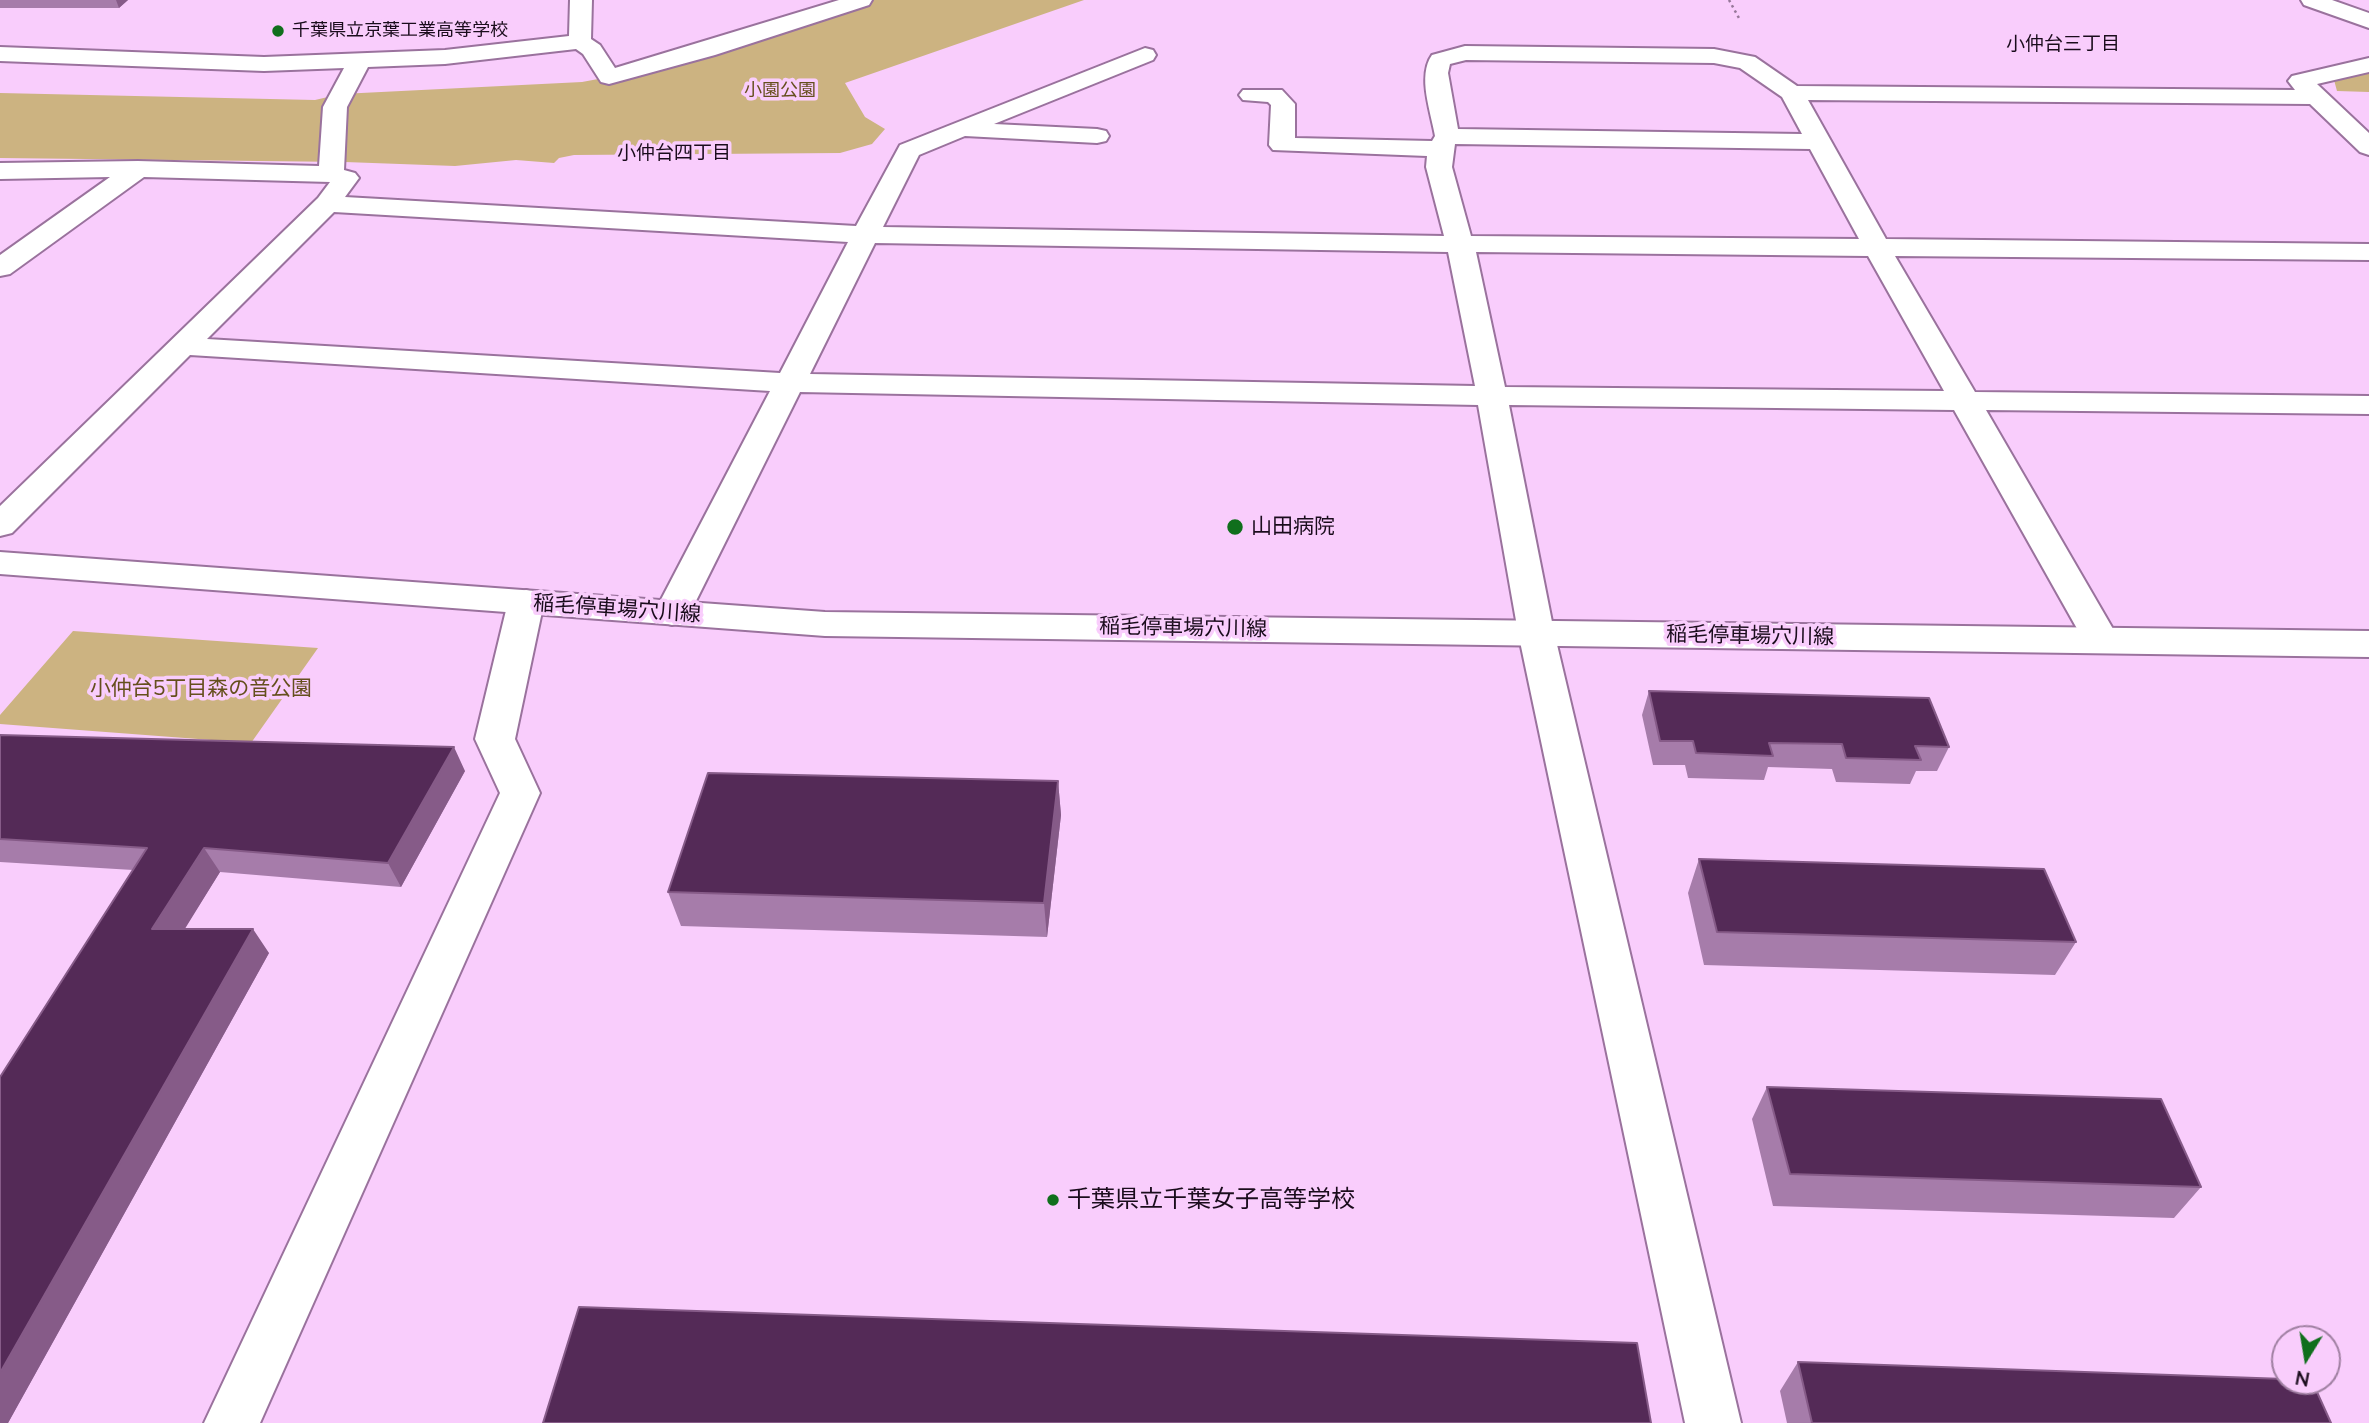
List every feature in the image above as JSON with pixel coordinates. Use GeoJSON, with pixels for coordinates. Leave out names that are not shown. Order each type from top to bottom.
{"type":"FeatureCollection","features":[{"type":"Feature","properties":{"kind":"street"},"geometry":{"type":"LineString","coordinates":[[580,0],[580,42]]}},
{"type":"Feature","properties":{"kind":"street"},"geometry":{"type":"LineString","coordinates":[[0,54],[264,64],[445,57],[580,42],[592,50],[609,77],[707,50],[861,0]]}},
{"type":"Feature","properties":{"kind":"street"},"geometry":{"type":"LineString","coordinates":[[2312,0],[2369,21]]}},
{"type":"Feature","properties":{"kind":"street"},"geometry":{"type":"LineString","coordinates":[[1713,1423],[1536,632],[1492,396],[1460,244],[1438,167],[1444,143],[1436,72],[1440,60],[1465,53],[1714,56],[1747,62],[1792,93],[1877,248],[2102,641]]}},
{"type":"Feature","properties":{"kind":"street"},"geometry":{"type":"LineString","coordinates":[[672,614],[909,150],[1145,55]]}},
{"type":"Feature","properties":{"kind":"street"},"geometry":{"type":"LineString","coordinates":[[331,174],[335,107],[360,60]]}},
{"type":"Feature","properties":{"kind":"street"},"geometry":{"type":"LineString","coordinates":[[2369,65],[2300,82],[2369,147]]}},
{"type":"Feature","properties":{"kind":"street"},"geometry":{"type":"LineString","coordinates":[[1792,93],[2317,97]]}},
{"type":"Feature","properties":{"kind":"street"},"geometry":{"type":"LineString","coordinates":[[1251,95],[1274,95],[1283,104],[1282,145],[1818,142]]}},
{"type":"Feature","properties":{"kind":"street"},"geometry":{"type":"LineString","coordinates":[[960,131],[1097,136]]}},
{"type":"Feature","properties":{"kind":"street"},"geometry":{"type":"LineString","coordinates":[[0,268],[138,169]]}},
{"type":"Feature","properties":{"kind":"street"},"geometry":{"type":"LineString","coordinates":[[0,171],[138,169],[331,174],[346,178],[327,204],[0,525]]}},
{"type":"Feature","properties":{"kind":"street"},"geometry":{"type":"LineString","coordinates":[[327,204],[866,235],[1460,244],[2369,252]]}},
{"type":"Feature","properties":{"kind":"street"},"geometry":{"type":"LineString","coordinates":[[181,346],[790,383],[1492,396],[2369,405]]}},
{"type":"Feature","properties":{"kind":"street","name":"稲毛停車場穴川線"},"geometry":{"type":"LineString","coordinates":[[0,563],[825,624],[2369,644]]}},
{"type":"Feature","properties":{"kind":"street"},"geometry":{"type":"LineString","coordinates":[[232,1423],[520,793],[495,739],[526,602]]}},
{"type":"Feature","properties":{"kind":"green space","name":"小園公園"},"geometry":{"type":"Polygon","coordinates":[[[861,0],[1084,0],[845,83],[865,117],[885,129],[872,144],[840,153],[574,155],[559,158],[554,163],[516,160],[455,166],[0,158],[0,93],[315,100],[341,94],[582,82],[609,77],[861,0]]]}},
{"type":"Feature","properties":{"kind":"green space"},"geometry":{"type":"Polygon","coordinates":[[[2369,72],[2369,92],[2337,91],[2334,80],[2369,72]]]}},
{"type":"Feature","properties":{"kind":"green space","name":"小仲台5丁目森の音公園"},"geometry":{"type":"Polygon","coordinates":[[[73,631],[318,648],[251,743],[0,724],[0,715],[73,631]]]}},
{"type":"Feature","properties":{"kind":"building"},"geometry":{"type":"Polygon","coordinates":[[[1649,691],[1929,698],[1949,747],[1915,746],[1921,760],[1846,758],[1842,744],[1769,743],[1773,756],[1696,753],[1693,741],[1660,741],[1649,691]]]}},
{"type":"Feature","properties":{"kind":"building"},"geometry":{"type":"Polygon","coordinates":[[[0,735],[454,747],[388,863],[204,848],[152,929],[253,929],[0,1373],[0,1077],[147,848],[0,839],[0,735]]]}},
{"type":"Feature","properties":{"kind":"building"},"geometry":{"type":"Polygon","coordinates":[[[708,773],[1058,781],[1044,903],[668,892],[708,773]]]}},
{"type":"Feature","properties":{"kind":"building"},"geometry":{"type":"Polygon","coordinates":[[[1699,859],[2044,869],[2076,942],[1717,932],[1699,859]]]}},
{"type":"Feature","properties":{"kind":"building"},"geometry":{"type":"Polygon","coordinates":[[[1767,1087],[2161,1099],[2201,1187],[1790,1174],[1767,1087]]]}},
{"type":"Feature","properties":{"kind":"building"},"geometry":{"type":"Polygon","coordinates":[[[579,1307],[1637,1343],[1651,1423],[543,1423],[579,1307]]]}},
{"type":"Feature","properties":{"kind":"building"},"geometry":{"type":"Polygon","coordinates":[[[1798,1362],[2271,1379],[2271,1395],[2318,1395],[2331,1423],[1812,1423],[1798,1362]]]}},
{"type":"Feature","properties":{"kind":"place","name":"千葉県立京葉工業高等学校"},"geometry":{"type":"Point","coordinates":[278,31]}},
{"type":"Feature","properties":{"kind":"place","name":"山田病院"},"geometry":{"type":"Point","coordinates":[1235,527]}},
{"type":"Feature","properties":{"kind":"place","name":"千葉県立千葉女子高等学校"},"geometry":{"type":"Point","coordinates":[1053,1200]}},
{"type":"Feature","properties":{"kind":"district","name":"小仲台三丁目"},"geometry":{"type":"Point","coordinates":[2063,44]}},
{"type":"Feature","properties":{"kind":"district","name":"小仲台四丁目"},"geometry":{"type":"Point","coordinates":[674,153]}}]}
